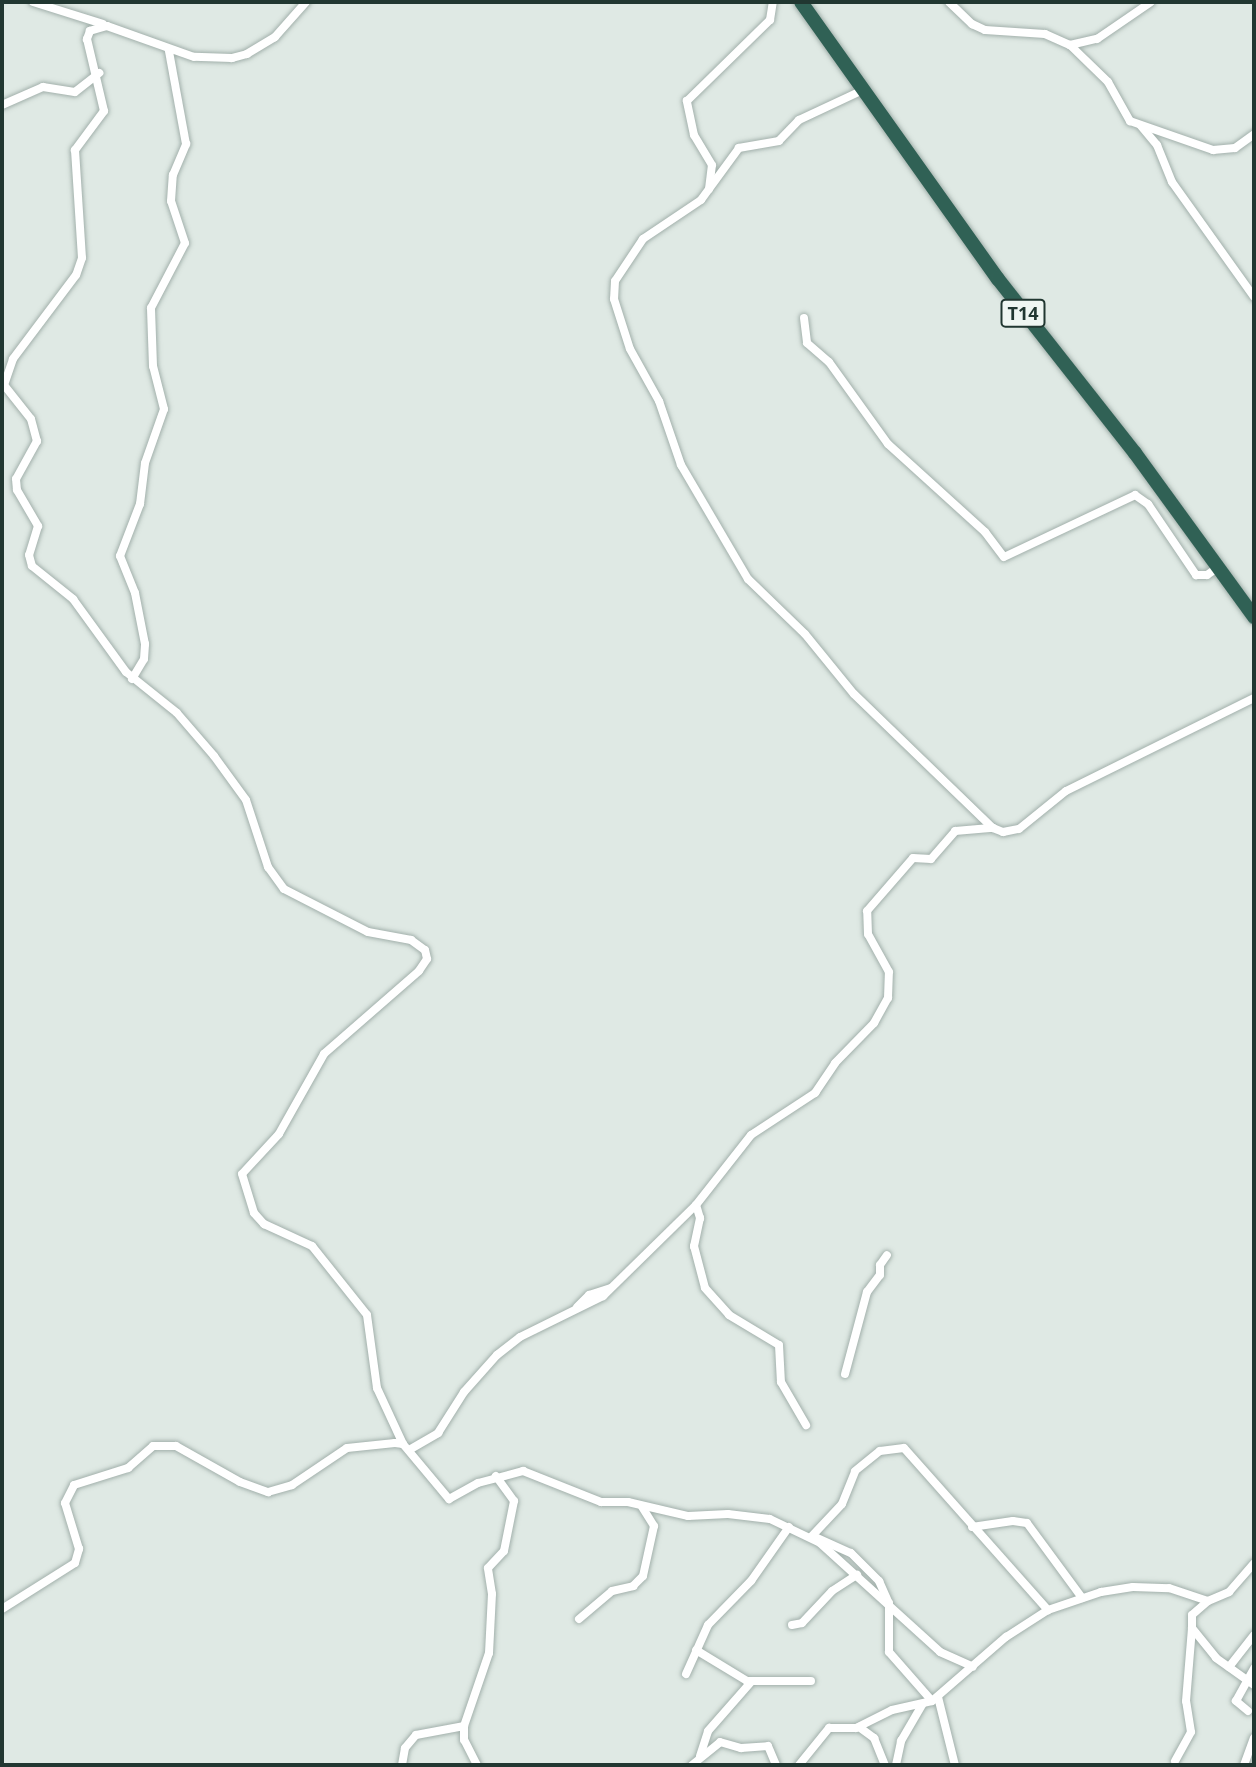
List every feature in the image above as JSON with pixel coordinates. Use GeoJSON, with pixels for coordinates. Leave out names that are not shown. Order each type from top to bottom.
{"type":"FeatureCollection","features":[{"type":"Feature","properties":{"kind":"highway","name":"T14"},"geometry":{"type":"LineString","coordinates":[[801,2],[998,279],[1135,453],[1254,617]]}},
{"type":"Feature","properties":{"kind":"street"},"geometry":{"type":"LineString","coordinates":[[33,2],[107,26],[169,51],[214,60],[247,54],[286,28],[306,2]]}},
{"type":"Feature","properties":{"kind":"street"},"geometry":{"type":"LineString","coordinates":[[709,189],[712,165],[696,141],[687,102],[770,20],[773,2]]}},
{"type":"Feature","properties":{"kind":"street"},"geometry":{"type":"LineString","coordinates":[[949,2],[972,24],[985,30],[1045,34],[1070,44],[1108,82],[1125,116],[1139,123],[1213,150],[1235,148],[1254,134]]}},
{"type":"Feature","properties":{"kind":"street"},"geometry":{"type":"LineString","coordinates":[[1070,44],[1097,39],[1151,2]]}},
{"type":"Feature","properties":{"kind":"street"},"geometry":{"type":"LineString","coordinates":[[107,26],[94,27],[87,39],[99,73],[104,111],[75,150],[80,267],[13,359],[4,385],[31,419],[37,441],[16,480],[38,526],[29,560],[85,611],[106,648],[132,679],[186,722],[227,773],[251,810],[268,867],[284,889],[368,932],[411,940],[425,950],[427,959],[419,971],[324,1054],[279,1133],[242,1174],[254,1213],[264,1224],[313,1247],[367,1315],[377,1388],[406,1447],[449,1499],[496,1476],[530,1471],[601,1502],[641,1506],[676,1514],[745,1515],[789,1527],[851,1553],[879,1581],[889,1607],[890,1652],[935,1699],[954,1765]]}},
{"type":"Feature","properties":{"kind":"street"},"geometry":{"type":"LineString","coordinates":[[132,679],[144,659],[145,644],[133,585],[120,555],[140,504],[145,463],[164,409],[153,366],[151,309],[185,243],[171,201],[173,175],[186,144],[169,51]]}},
{"type":"Feature","properties":{"kind":"street"},"geometry":{"type":"LineString","coordinates":[[2,105],[43,87],[75,92],[99,73]]}},
{"type":"Feature","properties":{"kind":"street"},"geometry":{"type":"LineString","coordinates":[[863,90],[799,120],[779,141],[739,148],[696,205],[643,239],[620,270],[613,292],[630,349],[659,401],[681,465],[758,591],[804,634],[854,694],[993,828]]}},
{"type":"Feature","properties":{"kind":"street"},"geometry":{"type":"LineString","coordinates":[[1139,123],[1157,145],[1172,182],[1254,297]]}},
{"type":"Feature","properties":{"kind":"street"},"geometry":{"type":"LineString","coordinates":[[804,318],[807,343],[826,358],[888,444],[989,537],[1004,557],[1135,495],[1148,503],[1196,575],[1207,575],[1217,568]]}},
{"type":"Feature","properties":{"kind":"street"},"geometry":{"type":"LineString","coordinates":[[2,1609],[75,1563],[79,1549],[65,1503],[74,1485],[128,1468],[153,1446],[176,1446],[240,1482],[268,1492],[292,1485],[347,1448],[406,1447],[438,1433],[480,1371],[503,1349],[618,1283],[696,1205],[742,1144],[805,1103],[884,1007],[890,986],[888,972],[865,925],[873,902],[913,858],[935,856],[948,834],[993,828],[1019,829],[1066,790],[1254,698]]}},
{"type":"Feature","properties":{"kind":"street"},"geometry":{"type":"LineString","coordinates":[[696,1205],[700,1218],[694,1246],[705,1288],[729,1315],[778,1344],[783,1389],[806,1425]]}},
{"type":"Feature","properties":{"kind":"street"},"geometry":{"type":"LineString","coordinates":[[845,1374],[867,1292],[880,1275],[880,1265],[887,1255]]}},
{"type":"Feature","properties":{"kind":"street"},"geometry":{"type":"LineString","coordinates":[[811,1537],[842,1504],[855,1471],[880,1451],[903,1448],[1048,1611]]}},
{"type":"Feature","properties":{"kind":"street"},"geometry":{"type":"LineString","coordinates":[[477,1765],[464,1740],[464,1726],[489,1653],[492,1594],[488,1568],[504,1551],[513,1504],[512,1494],[496,1476]]}},
{"type":"Feature","properties":{"kind":"street"},"geometry":{"type":"LineString","coordinates":[[579,1619],[612,1591],[633,1586],[643,1576],[653,1522],[641,1506]]}},
{"type":"Feature","properties":{"kind":"street"},"geometry":{"type":"LineString","coordinates":[[653,1522],[676,1514]]}},
{"type":"Feature","properties":{"kind":"street"},"geometry":{"type":"LineString","coordinates":[[972,1528],[1013,1521],[1029,1524],[1082,1598]]}},
{"type":"Feature","properties":{"kind":"street"},"geometry":{"type":"LineString","coordinates":[[686,1674],[708,1625],[751,1581],[789,1527]]}},
{"type":"Feature","properties":{"kind":"street"},"geometry":{"type":"LineString","coordinates":[[811,1537],[857,1575],[940,1652],[973,1667]]}},
{"type":"Feature","properties":{"kind":"street"},"geometry":{"type":"LineString","coordinates":[[1175,1761],[1191,1733],[1185,1700],[1192,1615],[1208,1601],[1232,1589],[1254,1563]]}},
{"type":"Feature","properties":{"kind":"street"},"geometry":{"type":"LineString","coordinates":[[792,1625],[802,1623],[832,1591],[857,1575]]}},
{"type":"Feature","properties":{"kind":"street"},"geometry":{"type":"LineString","coordinates":[[799,1765],[829,1728],[859,1727],[892,1710],[922,1705],[935,1699],[1006,1637],[1048,1611],[1082,1598],[1133,1587],[1169,1588],[1208,1601]]}},
{"type":"Feature","properties":{"kind":"street"},"geometry":{"type":"LineString","coordinates":[[1192,1628],[1229,1667],[1254,1685]]}},
{"type":"Feature","properties":{"kind":"street"},"geometry":{"type":"LineString","coordinates":[[1229,1667],[1254,1635]]}},
{"type":"Feature","properties":{"kind":"street"},"geometry":{"type":"LineString","coordinates":[[696,1650],[751,1682],[811,1681]]}},
{"type":"Feature","properties":{"kind":"street"},"geometry":{"type":"LineString","coordinates":[[1248,1711],[1236,1701],[1254,1668]]}},
{"type":"Feature","properties":{"kind":"street"},"geometry":{"type":"LineString","coordinates":[[700,1756],[708,1731],[751,1682]]}},
{"type":"Feature","properties":{"kind":"street"},"geometry":{"type":"LineString","coordinates":[[897,1765],[901,1741],[922,1705]]}},
{"type":"Feature","properties":{"kind":"street"},"geometry":{"type":"LineString","coordinates":[[401,1765],[404,1751],[415,1735],[464,1726]]}},
{"type":"Feature","properties":{"kind":"street"},"geometry":{"type":"LineString","coordinates":[[859,1727],[874,1738],[884,1765]]}},
{"type":"Feature","properties":{"kind":"street"},"geometry":{"type":"LineString","coordinates":[[1244,1765],[1251,1755],[1254,1738]]}},
{"type":"Feature","properties":{"kind":"street"},"geometry":{"type":"LineString","coordinates":[[692,1765],[719,1742],[741,1748],[766,1745],[772,1749],[776,1765]]}}]}
